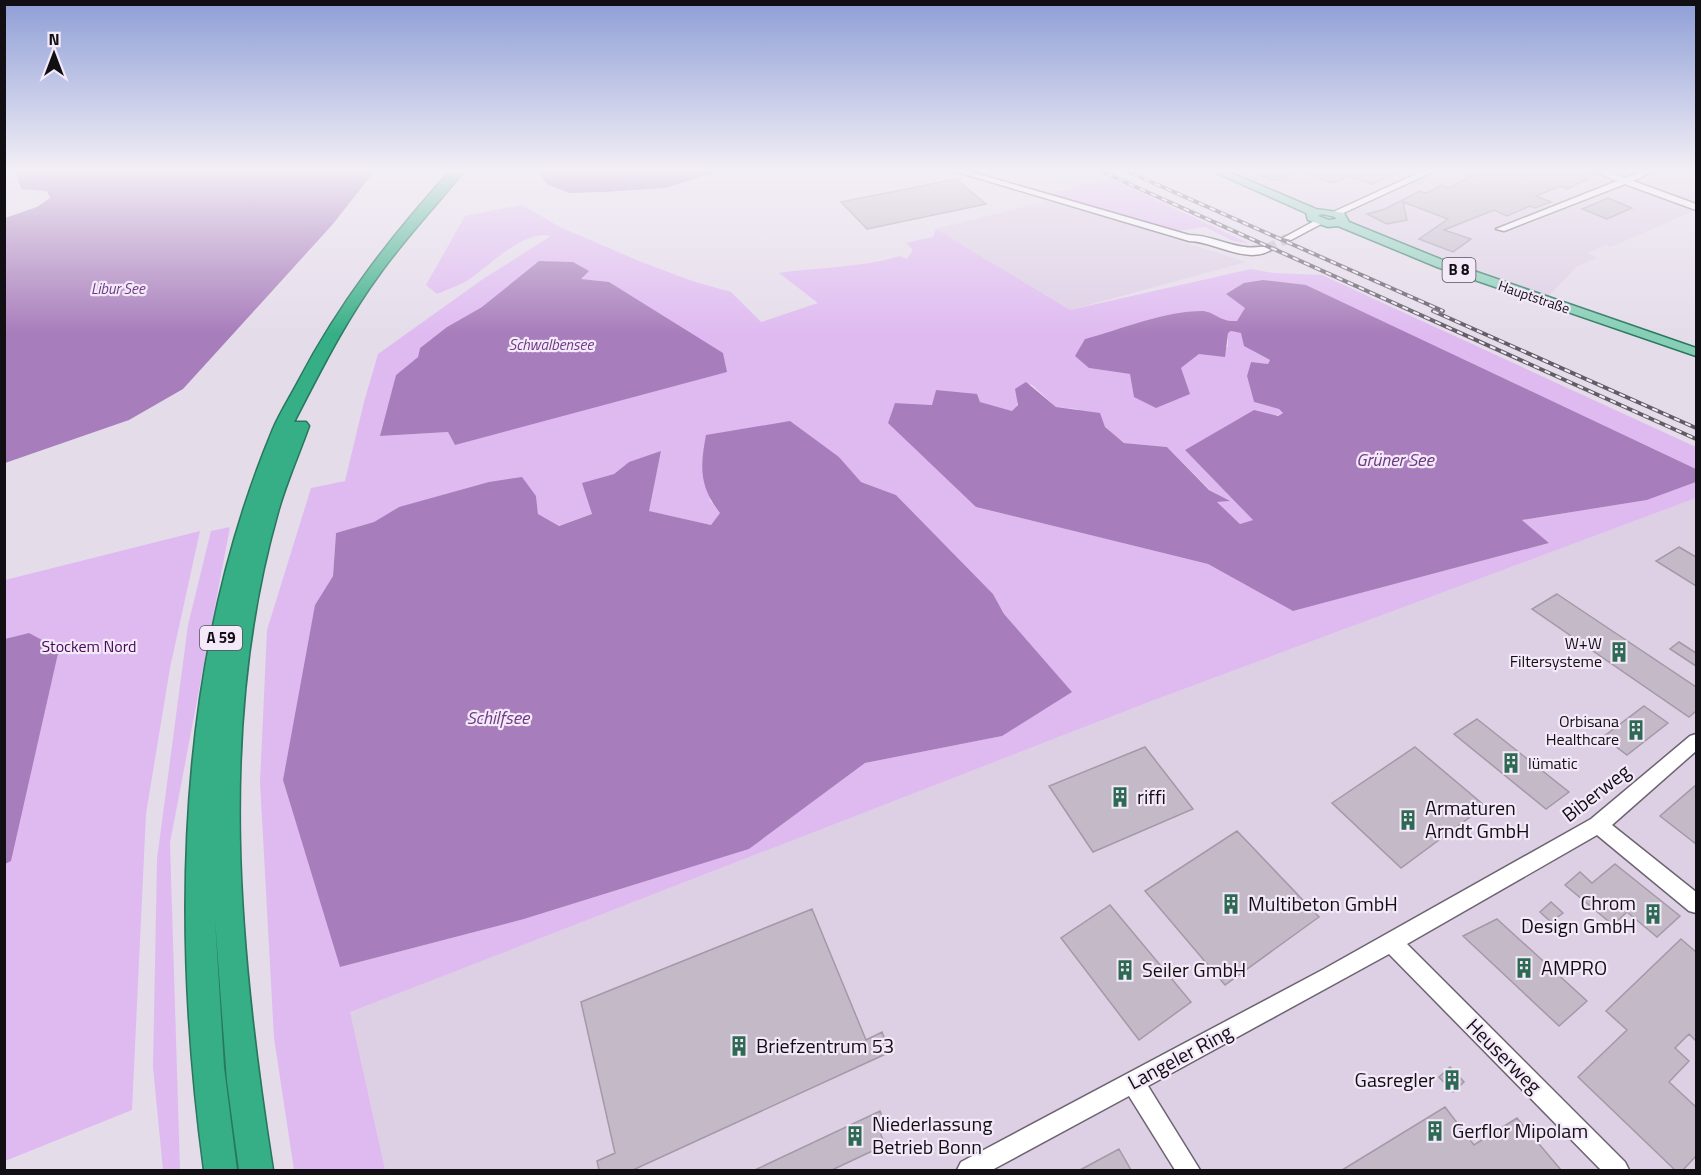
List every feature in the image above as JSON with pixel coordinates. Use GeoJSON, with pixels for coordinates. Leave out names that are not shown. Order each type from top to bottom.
{"type":"FeatureCollection","features":[{"type":"Feature","properties":{"kind":"highway","name":"A 59"},"geometry":{"type":"LineString","coordinates":[[220,1170],[214,1122],[201,950],[203,793],[214,672],[235,570],[274,448],[330,336],[385,256],[412,224]]}},
{"type":"Feature","properties":{"kind":"highway","name":"A 59"},"geometry":{"type":"LineString","coordinates":[[256,1170],[245,1107],[229,937],[227,788],[236,668],[253,568],[290,447],[343,336],[398,255],[424,224]]}},
{"type":"Feature","properties":{"kind":"main road","name":"Hauptstraße"},"geometry":{"type":"LineString","coordinates":[[1351,224],[1441,264],[1696,351]]}},
{"type":"Feature","properties":{"kind":"street"},"geometry":{"type":"LineString","coordinates":[[1140,224],[1246,251],[1267,249]]}},
{"type":"Feature","properties":{"kind":"street"},"geometry":{"type":"LineString","coordinates":[[1288,238],[1307,224]]}},
{"type":"Feature","properties":{"kind":"street"},"geometry":{"type":"LineString","coordinates":[[1501,229],[1514,224]]}},
{"type":"Feature","properties":{"kind":"street","name":"Biberweg"},"geometry":{"type":"LineString","coordinates":[[1391,942],[1598,825],[1696,741]]}},
{"type":"Feature","properties":{"kind":"street"},"geometry":{"type":"LineString","coordinates":[[1598,825],[1696,904]]}},
{"type":"Feature","properties":{"kind":"street","name":"Langeler Ring"},"geometry":{"type":"LineString","coordinates":[[969,1170],[1391,942]]}},
{"type":"Feature","properties":{"kind":"street","name":"Heuserweg"},"geometry":{"type":"LineString","coordinates":[[1391,942],[1617,1170]]}},
{"type":"Feature","properties":{"kind":"street"},"geometry":{"type":"LineString","coordinates":[[1134,1082],[1188,1170]]}},
{"type":"Feature","properties":{"kind":"shaded area"},"geometry":{"type":"Polygon","coordinates":[[[957,224],[1128,224],[1246,262],[1070,310],[936,229],[957,224]]]}},
{"type":"Feature","properties":{"kind":"shaded area"},"geometry":{"type":"Polygon","coordinates":[[[1359,224],[1664,224],[1611,247],[1606,245],[1588,253],[1597,258],[1576,267],[1548,297],[1449,261],[1359,224]]]}},
{"type":"Feature","properties":{"kind":"shaded area"},"geometry":{"type":"Polygon","coordinates":[[[1696,498],[1696,1170],[382,1170],[349,1012],[1149,702],[1696,498]]]}},
{"type":"Feature","properties":{"kind":"green space"},"geometry":{"type":"Polygon","coordinates":[[[461,224],[555,224],[639,261],[692,281],[731,292],[761,322],[818,303],[779,273],[855,265],[900,256],[907,259],[913,250],[906,243],[933,237],[936,229],[1070,310],[1251,269],[1274,273],[1322,275],[1696,447],[1696,469],[1306,285],[1226,294],[1246,308],[1237,321],[1226,320],[1207,311],[1188,312],[1158,317],[1085,339],[1089,368],[1130,374],[1181,368],[1199,354],[1228,347],[1228,333],[1231,331],[1241,333],[1253,351],[1270,360],[1268,364],[1251,362],[1247,376],[1254,402],[1279,409],[1283,413],[1185,450],[1254,520],[1240,524],[1217,502],[1229,501],[1210,490],[1167,447],[1125,443],[1077,409],[1056,407],[1031,384],[1018,400],[1016,409],[1012,411],[936,390],[933,405],[895,403],[976,507],[1208,564],[1293,611],[1549,543],[1522,520],[1647,500],[1696,482],[1696,498],[1149,702],[350,1012],[385,1170],[294,1170],[274,1038],[260,782],[267,630],[311,488],[345,481],[378,354],[483,279],[551,236],[541,235],[519,243],[459,285],[437,294],[426,285],[461,224]],[[580,279],[482,307],[447,327],[420,348],[418,357],[396,375],[381,436],[448,432],[455,445],[594,281],[580,279]],[[661,452],[629,462],[614,474],[583,483],[592,514],[558,526],[538,514],[536,496],[399,507],[374,522],[336,533],[333,576],[315,605],[340,967],[524,919],[749,849],[865,763],[1002,736],[1004,614],[993,594],[896,495],[861,482],[839,457],[709,499],[720,513],[711,525],[648,511],[661,452]]]}},
{"type":"Feature","properties":{"kind":"green space"},"geometry":{"type":"Polygon","coordinates":[[[1153,224],[1207,224],[1248,243],[1233,241],[1205,227],[1178,231],[1153,224]]]}},
{"type":"Feature","properties":{"kind":"green space"},"geometry":{"type":"Polygon","coordinates":[[[230,527],[170,843],[180,1170],[163,1170],[153,1067],[157,859],[188,625],[211,531],[230,527]]]}},
{"type":"Feature","properties":{"kind":"green space","name":"Stockem Nord"},"geometry":{"type":"Polygon","coordinates":[[[200,531],[170,668],[146,814],[132,1110],[5,1161],[5,580],[200,531]]]}},
{"type":"Feature","properties":{"kind":"water","name":"Libur See"},"geometry":{"type":"Polygon","coordinates":[[[5,224],[333,224],[183,389],[129,420],[5,463],[5,224]]]}},
{"type":"Feature","properties":{"kind":"water","name":"Schwalbensee"},"geometry":{"type":"Polygon","coordinates":[[[539,261],[573,262],[589,271],[581,279],[609,282],[723,353],[727,372],[455,445],[448,432],[380,436],[396,375],[418,357],[420,348],[447,327],[482,307],[539,261]]]}},
{"type":"Feature","properties":{"kind":"water","name":"Grüner See"},"geometry":{"type":"Polygon","coordinates":[[[1263,280],[1306,285],[1696,469],[1696,482],[1647,500],[1522,520],[1549,543],[1293,611],[1208,564],[976,507],[888,423],[895,403],[932,405],[936,390],[977,394],[980,402],[1012,411],[1018,405],[1015,389],[1026,382],[1056,407],[1100,413],[1105,427],[1124,443],[1167,447],[1209,490],[1230,501],[1217,502],[1240,524],[1253,520],[1185,450],[1254,410],[1278,416],[1283,413],[1279,409],[1254,402],[1247,376],[1251,362],[1268,364],[1270,360],[1244,346],[1241,333],[1231,331],[1228,333],[1225,357],[1199,354],[1181,368],[1190,394],[1156,408],[1134,397],[1130,374],[1089,368],[1075,356],[1085,339],[1173,314],[1202,311],[1226,320],[1237,321],[1245,308],[1226,294],[1244,283],[1263,280]]]}},
{"type":"Feature","properties":{"kind":"water","name":"Schilfsee"},"geometry":{"type":"Polygon","coordinates":[[[790,421],[839,457],[861,482],[896,495],[993,594],[1004,614],[1072,692],[1002,736],[865,763],[749,849],[524,919],[340,967],[283,780],[315,605],[333,576],[336,533],[374,522],[399,507],[489,482],[522,477],[536,496],[538,514],[559,526],[592,514],[582,483],[614,474],[629,462],[661,451],[649,511],[711,525],[720,513],[708,494],[703,476],[706,435],[790,421]]]}},
{"type":"Feature","properties":{"kind":"water"},"geometry":{"type":"Polygon","coordinates":[[[29,633],[59,649],[11,861],[5,864],[5,639],[29,633]]]}},
{"type":"Feature","properties":{"kind":"building"},"geometry":{"type":"Polygon","coordinates":[[[862,224],[892,224],[867,229],[862,224]]]}},
{"type":"Feature","properties":{"kind":"building"},"geometry":{"type":"Polygon","coordinates":[[[1441,224],[1459,224],[1444,230],[1471,239],[1453,252],[1419,239],[1441,224]]]}},
{"type":"Feature","properties":{"kind":"building"},"geometry":{"type":"Polygon","coordinates":[[[1679,547],[1696,557],[1696,586],[1656,561],[1679,547]]]}},
{"type":"Feature","properties":{"kind":"building","name":"W+W Filtersysteme"},"geometry":{"type":"Polygon","coordinates":[[[1557,594],[1696,687],[1696,711],[1689,717],[1532,609],[1557,594]]]}},
{"type":"Feature","properties":{"kind":"building"},"geometry":{"type":"Polygon","coordinates":[[[1679,642],[1696,653],[1696,666],[1670,649],[1679,642]]]}},
{"type":"Feature","properties":{"kind":"building","name":"Orbisana Healthcare"},"geometry":{"type":"Polygon","coordinates":[[[1644,706],[1668,723],[1627,755],[1603,737],[1644,706]]]}},
{"type":"Feature","properties":{"kind":"building","name":"lümatic"},"geometry":{"type":"Polygon","coordinates":[[[1477,719],[1569,792],[1546,809],[1454,734],[1477,719]]]}},
{"type":"Feature","properties":{"kind":"building","name":"riffi"},"geometry":{"type":"Polygon","coordinates":[[[1145,747],[1193,809],[1093,852],[1049,786],[1145,747]]]}},
{"type":"Feature","properties":{"kind":"building","name":"Armaturen Arndt GmbH"},"geometry":{"type":"Polygon","coordinates":[[[1415,747],[1485,806],[1401,868],[1332,803],[1415,747]]]}},
{"type":"Feature","properties":{"kind":"building"},"geometry":{"type":"Polygon","coordinates":[[[1696,785],[1696,844],[1660,816],[1696,785]]]}},
{"type":"Feature","properties":{"kind":"building","name":"Multibeton GmbH"},"geometry":{"type":"Polygon","coordinates":[[[1237,831],[1319,917],[1225,985],[1145,891],[1237,831]]]}},
{"type":"Feature","properties":{"kind":"building"},"geometry":{"type":"Polygon","coordinates":[[[1615,864],[1680,916],[1657,937],[1627,912],[1613,925],[1565,885],[1580,872],[1592,883],[1615,864]]]}},
{"type":"Feature","properties":{"kind":"building"},"geometry":{"type":"Polygon","coordinates":[[[1551,902],[1563,913],[1551,922],[1540,912],[1551,902]]]}},
{"type":"Feature","properties":{"kind":"building","name":"Seiler GmbH"},"geometry":{"type":"Polygon","coordinates":[[[1110,905],[1191,1002],[1139,1040],[1061,938],[1110,905]]]}},
{"type":"Feature","properties":{"kind":"building","name":"Briefzentrum 53"},"geometry":{"type":"Polygon","coordinates":[[[812,909],[866,1040],[882,1032],[890,1052],[633,1170],[599,1170],[597,1161],[615,1153],[581,1002],[812,909]]]}},
{"type":"Feature","properties":{"kind":"building","name":"AMPRO"},"geometry":{"type":"Polygon","coordinates":[[[1497,919],[1587,1001],[1559,1026],[1463,936],[1497,919]]]}},
{"type":"Feature","properties":{"kind":"building"},"geometry":{"type":"Polygon","coordinates":[[[1681,939],[1696,952],[1696,1041],[1689,1034],[1675,1048],[1689,1061],[1669,1082],[1696,1107],[1696,1156],[1683,1170],[1675,1170],[1578,1077],[1627,1030],[1606,1011],[1681,939]]]}},
{"type":"Feature","properties":{"kind":"building","name":"Gasregler"},"geometry":{"type":"Polygon","coordinates":[[[1450,1067],[1464,1082],[1453,1092],[1439,1077],[1450,1067]]]}},
{"type":"Feature","properties":{"kind":"building","name":"Gerflor Mipolam"},"geometry":{"type":"Polygon","coordinates":[[[1445,1107],[1474,1145],[1517,1118],[1561,1170],[1342,1170],[1445,1107]]]}},
{"type":"Feature","properties":{"kind":"building","name":"Niederlassung Betrieb Bonn"},"geometry":{"type":"Polygon","coordinates":[[[880,1111],[885,1124],[878,1127],[885,1145],[832,1170],[755,1170],[880,1111]]]}},
{"type":"Feature","properties":{"kind":"building"},"geometry":{"type":"Polygon","coordinates":[[[1119,1149],[1131,1170],[1080,1170],[1119,1149]]]}},
{"type":"Feature","properties":{"kind":"tunnel"},"geometry":{"type":"LineString","coordinates":[[1267,249],[1288,238]]}},
{"type":"Feature","properties":{"kind":"railway"},"geometry":{"type":"LineString","coordinates":[[1218,224],[1696,439]]}},
{"type":"Feature","properties":{"kind":"railway"},"geometry":{"type":"LineString","coordinates":[[1246,224],[1443,311]]}},
{"type":"Feature","properties":{"kind":"railway"},"geometry":{"type":"LineString","coordinates":[[1433,311],[1696,428]]}},
{"type":"Feature","properties":{"kind":"place","name":"W+W Filtersysteme"},"geometry":{"type":"Point","coordinates":[1619,652]}},
{"type":"Feature","properties":{"kind":"place","name":"Orbisana Healthcare"},"geometry":{"type":"Point","coordinates":[1636,730]}},
{"type":"Feature","properties":{"kind":"place","name":"lümatic"},"geometry":{"type":"Point","coordinates":[1511,763]}},
{"type":"Feature","properties":{"kind":"place","name":"riffi"},"geometry":{"type":"Point","coordinates":[1120,797]}},
{"type":"Feature","properties":{"kind":"place","name":"Armaturen Arndt GmbH"},"geometry":{"type":"Point","coordinates":[1408,820]}},
{"type":"Feature","properties":{"kind":"place","name":"Multibeton GmbH"},"geometry":{"type":"Point","coordinates":[1231,904]}},
{"type":"Feature","properties":{"kind":"place","name":"Chrom Design GmbH"},"geometry":{"type":"Point","coordinates":[1653,914]}},
{"type":"Feature","properties":{"kind":"place","name":"AMPRO"},"geometry":{"type":"Point","coordinates":[1524,968]}},
{"type":"Feature","properties":{"kind":"place","name":"Seiler GmbH"},"geometry":{"type":"Point","coordinates":[1125,970]}},
{"type":"Feature","properties":{"kind":"place","name":"Briefzentrum 53"},"geometry":{"type":"Point","coordinates":[739,1046]}},
{"type":"Feature","properties":{"kind":"place","name":"Gasregler"},"geometry":{"type":"Point","coordinates":[1452,1080]}},
{"type":"Feature","properties":{"kind":"place","name":"Gerflor Mipolam"},"geometry":{"type":"Point","coordinates":[1435,1131]}},
{"type":"Feature","properties":{"kind":"place","name":"Niederlassung Betrieb Bonn"},"geometry":{"type":"Point","coordinates":[855,1136]}}]}
